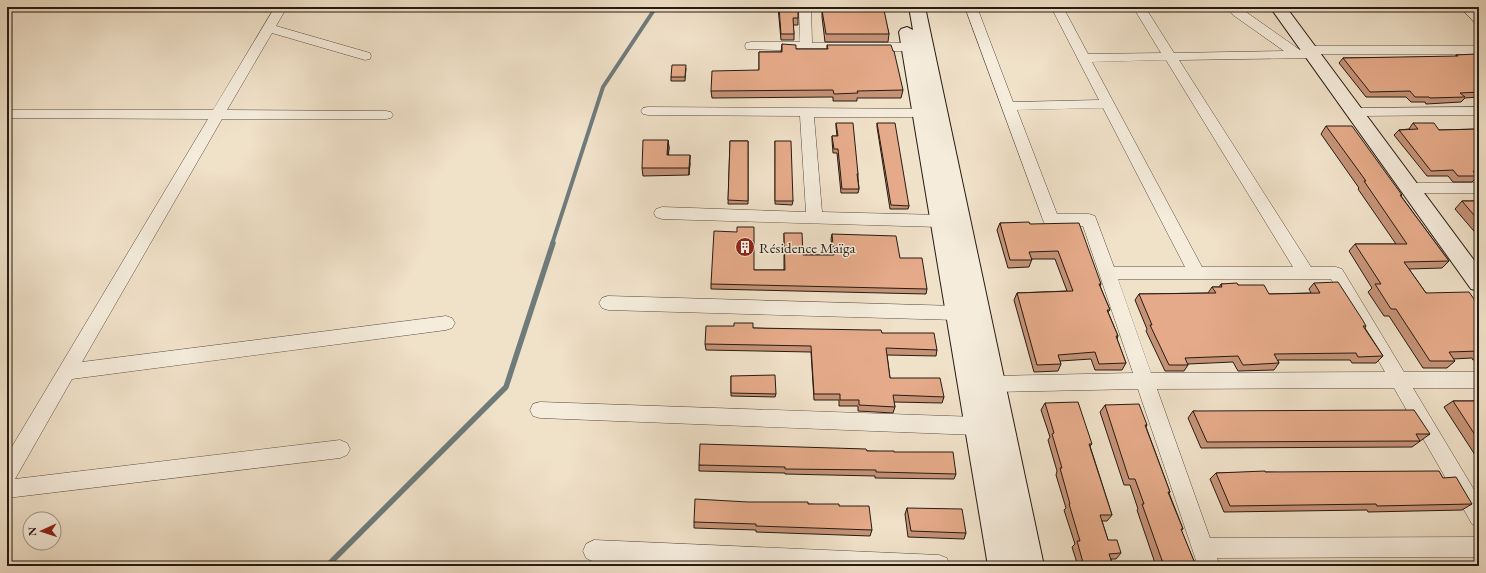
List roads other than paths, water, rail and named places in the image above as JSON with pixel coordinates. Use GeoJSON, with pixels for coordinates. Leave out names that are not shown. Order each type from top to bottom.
{"type":"FeatureCollection","features":[{"type":"Feature","properties":{"kind":"street"},"geometry":{"type":"LineString","coordinates":[[7,473],[281,7]]}},
{"type":"Feature","properties":{"kind":"street"},"geometry":{"type":"LineString","coordinates":[[805,7],[806,47]]}},
{"type":"Feature","properties":{"kind":"street"},"geometry":{"type":"LineString","coordinates":[[902,7],[910,47],[930,113],[993,384],[1030,566]]}},
{"type":"Feature","properties":{"kind":"street"},"geometry":{"type":"LineString","coordinates":[[917,7],[930,113],[940,221],[1002,566]]}},
{"type":"Feature","properties":{"kind":"street"},"geometry":{"type":"LineString","coordinates":[[971,7],[1051,220],[1089,220],[1206,557],[1479,547]]}},
{"type":"Feature","properties":{"kind":"street"},"geometry":{"type":"LineString","coordinates":[[1057,7],[1197,273]]}},
{"type":"Feature","properties":{"kind":"street"},"geometry":{"type":"LineString","coordinates":[[1139,7],[1306,273]]}},
{"type":"Feature","properties":{"kind":"street"},"geometry":{"type":"LineString","coordinates":[[1233,7],[1237,12],[1306,52]]}},
{"type":"Feature","properties":{"kind":"street"},"geometry":{"type":"LineString","coordinates":[[1278,7],[1306,52],[1355,112],[1479,283]]}},
{"type":"Feature","properties":{"kind":"street"},"geometry":{"type":"LineString","coordinates":[[1466,7],[1479,20]]}},
{"type":"Feature","properties":{"kind":"street"},"geometry":{"type":"LineString","coordinates":[[269,28],[365,56]]}},
{"type":"Feature","properties":{"kind":"street"},"geometry":{"type":"LineString","coordinates":[[752,46],[910,47]]}},
{"type":"Feature","properties":{"kind":"street"},"geometry":{"type":"LineString","coordinates":[[1084,58],[1306,52],[1479,50]]}},
{"type":"Feature","properties":{"kind":"street"},"geometry":{"type":"LineString","coordinates":[[1008,106],[1108,104]]}},
{"type":"Feature","properties":{"kind":"street"},"geometry":{"type":"LineString","coordinates":[[648,111],[930,113]]}},
{"type":"Feature","properties":{"kind":"street"},"geometry":{"type":"LineString","coordinates":[[1355,112],[1479,111]]}},
{"type":"Feature","properties":{"kind":"street"},"geometry":{"type":"LineString","coordinates":[[807,112],[814,217]]}},
{"type":"Feature","properties":{"kind":"street"},"geometry":{"type":"LineString","coordinates":[[7,114],[386,115]]}},
{"type":"Feature","properties":{"kind":"street"},"geometry":{"type":"LineString","coordinates":[[1409,188],[1479,188]]}},
{"type":"Feature","properties":{"kind":"street"},"geometry":{"type":"LineString","coordinates":[[662,213],[940,221]]}},
{"type":"Feature","properties":{"kind":"street"},"geometry":{"type":"LineString","coordinates":[[1107,273],[1336,273],[1479,517]]}},
{"type":"Feature","properties":{"kind":"street"},"geometry":{"type":"LineString","coordinates":[[608,303],[957,313]]}},
{"type":"Feature","properties":{"kind":"street"},"geometry":{"type":"LineString","coordinates":[[67,372],[446,323]]}},
{"type":"Feature","properties":{"kind":"street"},"geometry":{"type":"LineString","coordinates":[[993,384],[1145,381],[1479,380]]}},
{"type":"Feature","properties":{"kind":"street"},"geometry":{"type":"LineString","coordinates":[[540,410],[977,426]]}},
{"type":"Feature","properties":{"kind":"street"},"geometry":{"type":"LineString","coordinates":[[7,489],[340,449]]}},
{"type":"Feature","properties":{"kind":"street"},"geometry":{"type":"LineString","coordinates":[[594,551],[939,566]]}},
{"type":"Feature","properties":{"kind":"waterway"},"geometry":{"type":"LineString","coordinates":[[552,244],[603,87],[656,7]]}},
{"type":"Feature","properties":{"kind":"waterway"},"geometry":{"type":"LineString","coordinates":[[327,566],[506,387],[553,243]]}},
{"type":"Feature","properties":{"kind":"place","name":"Résidence Maïga"},"geometry":{"type":"Point","coordinates":[745,247]}}]}
